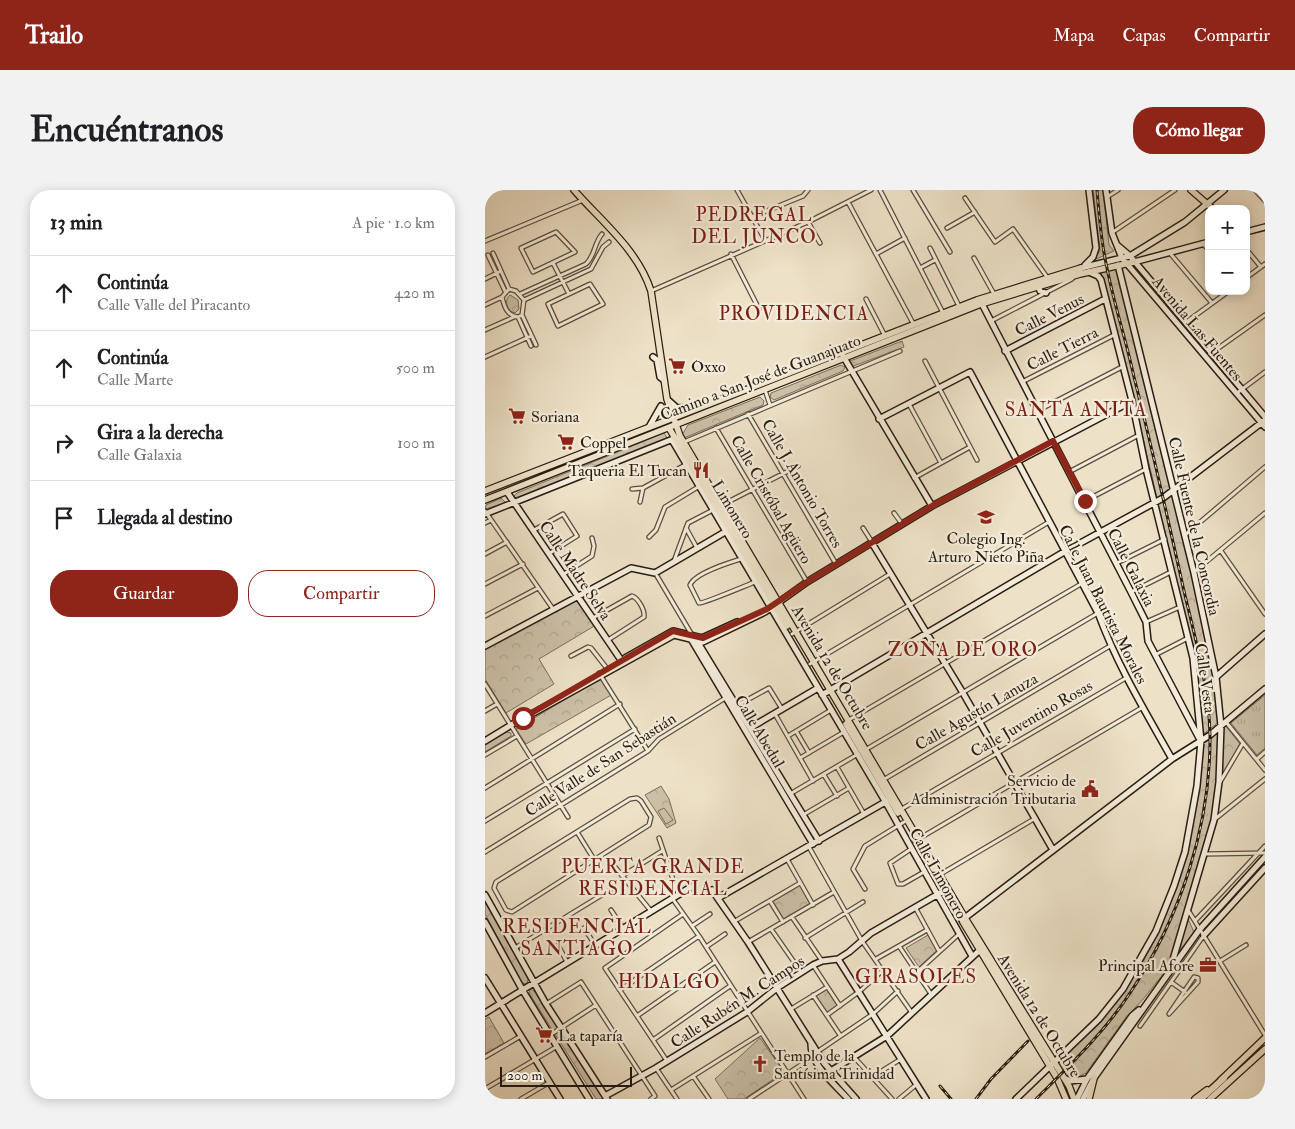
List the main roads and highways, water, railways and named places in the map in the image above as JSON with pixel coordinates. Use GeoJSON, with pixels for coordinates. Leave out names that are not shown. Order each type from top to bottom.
{"type":"FeatureCollection","features":[{"type":"Feature","properties":{"kind":"highway"},"geometry":{"type":"LineString","coordinates":[[1201,1099],[1224,1078]]}},
{"type":"Feature","properties":{"kind":"main road","name":"Avenida 12 de Octubre"},"geometry":{"type":"LineString","coordinates":[[574,190],[634,255],[646,275],[651,291],[667,399],[673,418],[672,427],[716,508],[773,606],[794,633],[812,663],[826,693],[846,721],[862,752],[882,781],[890,799],[917,840],[981,949],[1052,1065],[1064,1078],[1075,1099]]}},
{"type":"Feature","properties":{"kind":"main road"},"geometry":{"type":"LineString","coordinates":[[1191,190],[1207,205]]}},
{"type":"Feature","properties":{"kind":"main road","name":"Camino a San José de Guanajuato"},"geometry":{"type":"LineString","coordinates":[[485,491],[959,307],[1038,283],[1047,278],[1081,271],[1088,272],[1134,262]]}},
{"type":"Feature","properties":{"kind":"main road","name":"Camino a San José de Guanajuato"},"geometry":{"type":"LineString","coordinates":[[485,500],[883,344],[995,294],[1081,271]]}},
{"type":"Feature","properties":{"kind":"main road","name":"Limonero"},"geometry":{"type":"LineString","coordinates":[[678,439],[716,508]]}},
{"type":"Feature","properties":{"kind":"main road","name":"Avenida 12 de Octubre"},"geometry":{"type":"LineString","coordinates":[[899,811],[901,824],[917,840]]}},
{"type":"Feature","properties":{"kind":"main road"},"geometry":{"type":"LineString","coordinates":[[1195,1099],[1224,1078],[1265,1037]]}},
{"type":"Feature","properties":{"kind":"main road"},"geometry":{"type":"LineString","coordinates":[[1210,1099],[1265,1050]]}},
{"type":"Feature","properties":{"kind":"main road","name":"Avenida 12 de Octubre"},"geometry":{"type":"LineString","coordinates":[[1052,1065],[1054,1074],[1066,1099]]}},
{"type":"Feature","properties":{"kind":"main road"},"geometry":{"type":"LineString","coordinates":[[1089,1099],[1094,1078]]}},
{"type":"Feature","properties":{"kind":"railway"},"geometry":{"type":"LineString","coordinates":[[1036,1099],[1086,1049],[1120,1008],[1148,964],[1164,934],[1189,870],[1205,803],[1209,769],[1209,717],[1201,662],[1147,430],[1110,282],[1102,239],[1097,190]]}},
{"type":"Feature","properties":{"kind":"railway"},"geometry":{"type":"LineString","coordinates":[[976,1099],[991,1079],[1028,1041]]}},
{"type":"Feature","properties":{"kind":"railway"},"geometry":{"type":"LineString","coordinates":[[940,1086],[951,1099]]}},
{"type":"Feature","properties":{"kind":"place","name":"Oxxo"},"geometry":{"type":"Point","coordinates":[677,366]}},
{"type":"Feature","properties":{"kind":"place","name":"Soriana"},"geometry":{"type":"Point","coordinates":[517,416]}},
{"type":"Feature","properties":{"kind":"place","name":"Coppel"},"geometry":{"type":"Point","coordinates":[566,442]}},
{"type":"Feature","properties":{"kind":"place","name":"Taqueria El Tucan"},"geometry":{"type":"Point","coordinates":[701,470]}},
{"type":"Feature","properties":{"kind":"place","name":"Colegio Ing. Arturo Nieto Piña"},"geometry":{"type":"Point","coordinates":[986,517]}},
{"type":"Feature","properties":{"kind":"place","name":"Servicio de Administración Tributaria"},"geometry":{"type":"Point","coordinates":[1090,789]}},
{"type":"Feature","properties":{"kind":"place","name":"Principal Afore"},"geometry":{"type":"Point","coordinates":[1208,965]}},
{"type":"Feature","properties":{"kind":"place","name":"La taparía"},"geometry":{"type":"Point","coordinates":[544,1035]}},
{"type":"Feature","properties":{"kind":"place","name":"Templo de la Santísima Trinidad"},"geometry":{"type":"Point","coordinates":[760,1064]}},
{"type":"Feature","properties":{"kind":"district","name":"PEDREGAL DEL JUNCO"},"geometry":{"type":"Point","coordinates":[754,225]}},
{"type":"Feature","properties":{"kind":"district","name":"PROVIDENCIA"},"geometry":{"type":"Point","coordinates":[794,313]}},
{"type":"Feature","properties":{"kind":"district","name":"SANTA ANITA"},"geometry":{"type":"Point","coordinates":[1076,409]}},
{"type":"Feature","properties":{"kind":"district","name":"ZONA DE ORO"},"geometry":{"type":"Point","coordinates":[963,649]}},
{"type":"Feature","properties":{"kind":"district","name":"PUERTA GRANDE RESIDENCIAL"},"geometry":{"type":"Point","coordinates":[653,877]}},
{"type":"Feature","properties":{"kind":"district","name":"RESIDENCIAL SANTIAGO"},"geometry":{"type":"Point","coordinates":[577,937]}},
{"type":"Feature","properties":{"kind":"district","name":"GIRASOLES"},"geometry":{"type":"Point","coordinates":[916,976]}},
{"type":"Feature","properties":{"kind":"district","name":"HIDALGO"},"geometry":{"type":"Point","coordinates":[669,981]}}]}
